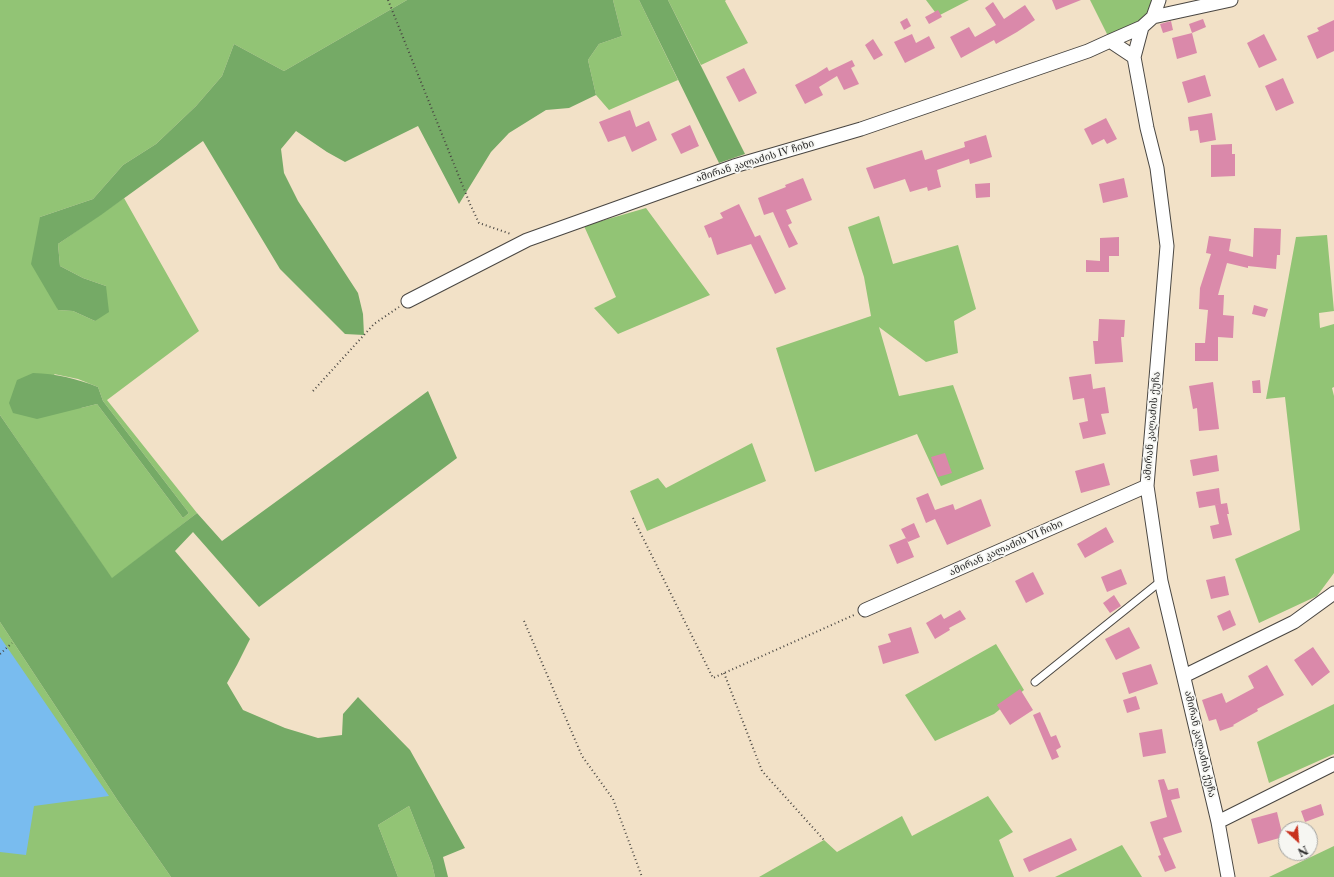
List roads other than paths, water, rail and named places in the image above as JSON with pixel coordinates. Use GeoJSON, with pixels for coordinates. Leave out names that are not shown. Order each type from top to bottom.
{"type":"FeatureCollection","features":[{"type":"Feature","properties":{"kind":"street"},"geometry":{"type":"LineString","coordinates":[[1142,27],[1153,17],[1159,0]]}},
{"type":"Feature","properties":{"kind":"street"},"geometry":{"type":"LineString","coordinates":[[1153,17],[1231,0]]}},
{"type":"Feature","properties":{"kind":"street","name":"ამირან კალაძის IV ჩიხი"},"geometry":{"type":"LineString","coordinates":[[408,301],[527,240],[734,166],[861,129],[1088,51],[1142,27]]}},
{"type":"Feature","properties":{"kind":"street","name":"ამირან კალაძის ქუჩა"},"geometry":{"type":"LineString","coordinates":[[1142,27],[1134,57],[1147,128],[1157,168],[1167,246],[1147,486],[1160,582],[1184,676],[1218,822],[1228,877]]}},
{"type":"Feature","properties":{"kind":"street"},"geometry":{"type":"LineString","coordinates":[[1110,41],[1134,57]]}},
{"type":"Feature","properties":{"kind":"street","name":"ამირან კალაძის VI ჩიხი"},"geometry":{"type":"LineString","coordinates":[[865,610],[1147,486]]}},
{"type":"Feature","properties":{"kind":"street"},"geometry":{"type":"LineString","coordinates":[[1184,676],[1294,622],[1334,594]]}},
{"type":"Feature","properties":{"kind":"street"},"geometry":{"type":"LineString","coordinates":[[1218,822],[1334,764]]}},
{"type":"Feature","properties":{"kind":"lane"},"geometry":{"type":"LineString","coordinates":[[1035,682],[1160,582]]}},
{"type":"Feature","properties":{"kind":"water"},"geometry":{"type":"Polygon","coordinates":[[[0,637],[109,796],[34,806],[26,855],[0,852],[0,637]]]}}]}
